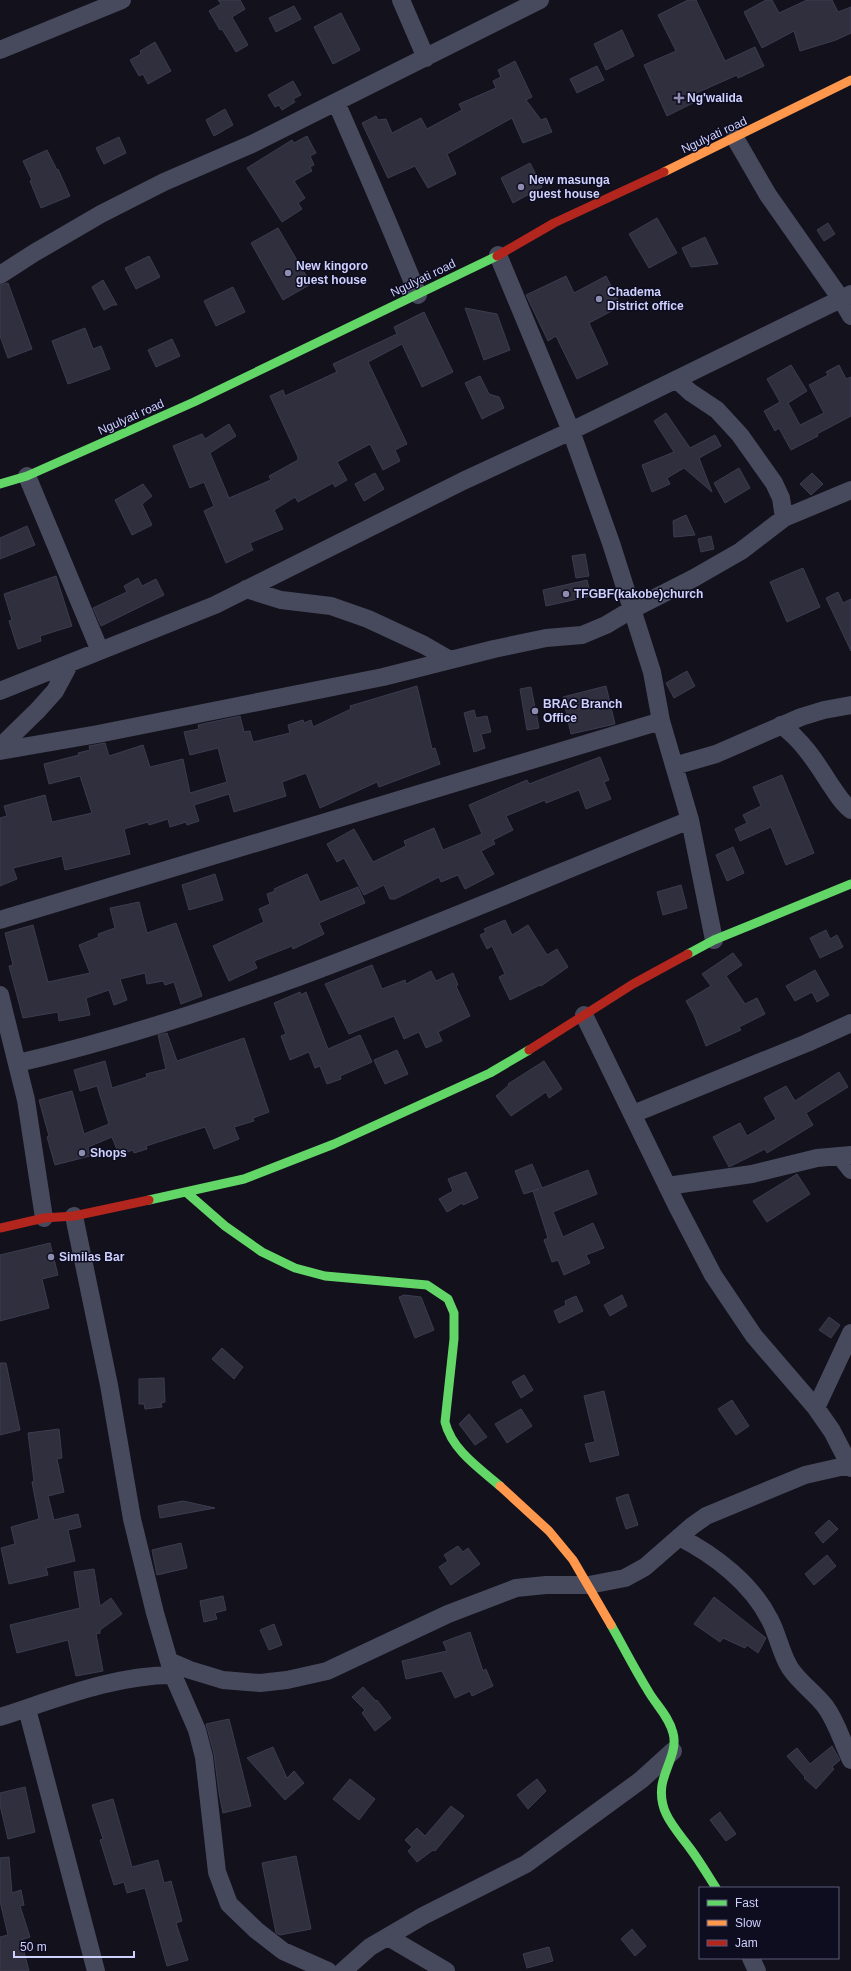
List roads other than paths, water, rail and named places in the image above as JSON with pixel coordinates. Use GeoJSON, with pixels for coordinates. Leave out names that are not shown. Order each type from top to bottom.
{"type":"FeatureCollection","features":[{"type":"Feature","properties":{"kind":"street"},"geometry":{"type":"LineString","coordinates":[[0,50],[122,0]]}},
{"type":"Feature","properties":{"kind":"street"},"geometry":{"type":"LineString","coordinates":[[401,0],[426,58]]}},
{"type":"Feature","properties":{"kind":"street"},"geometry":{"type":"LineString","coordinates":[[0,275],[34,253],[101,214],[164,182],[252,144],[540,0]]}},
{"type":"Feature","properties":{"kind":"street","name":"Ngulyati road"},"geometry":{"type":"LineString","coordinates":[[0,484],[27,476],[194,402],[418,295],[498,255],[554,223],[735,138],[851,80]]}},
{"type":"Feature","properties":{"kind":"street"},"geometry":{"type":"LineString","coordinates":[[336,102],[377,194],[393,237],[418,295]]}},
{"type":"Feature","properties":{"kind":"street"},"geometry":{"type":"LineString","coordinates":[[735,138],[768,195],[846,297],[851,316]]}},
{"type":"Feature","properties":{"kind":"street"},"geometry":{"type":"LineString","coordinates":[[498,255],[572,431],[611,543],[631,610],[652,672],[661,721],[690,820],[714,940]]}},
{"type":"Feature","properties":{"kind":"street"},"geometry":{"type":"LineString","coordinates":[[0,691],[215,605],[463,481],[572,431],[846,297]]}},
{"type":"Feature","properties":{"kind":"street"},"geometry":{"type":"LineString","coordinates":[[677,380],[717,410],[740,435],[774,483],[781,498],[784,518]]}},
{"type":"Feature","properties":{"kind":"street"},"geometry":{"type":"LineString","coordinates":[[27,476],[100,651]]}},
{"type":"Feature","properties":{"kind":"street"},"geometry":{"type":"LineString","coordinates":[[0,752],[375,679],[546,638],[582,635],[606,625],[741,551],[784,518],[851,490]]}},
{"type":"Feature","properties":{"kind":"street"},"geometry":{"type":"LineString","coordinates":[[246,589],[282,600],[331,606],[368,619],[424,645],[450,660]]}},
{"type":"Feature","properties":{"kind":"street"},"geometry":{"type":"LineString","coordinates":[[0,747],[55,691],[70,663]]}},
{"type":"Feature","properties":{"kind":"street"},"geometry":{"type":"LineString","coordinates":[[674,766],[716,754],[781,725],[824,710],[851,705]]}},
{"type":"Feature","properties":{"kind":"street"},"geometry":{"type":"LineString","coordinates":[[0,920],[661,721]]}},
{"type":"Feature","properties":{"kind":"street"},"geometry":{"type":"LineString","coordinates":[[781,725],[795,735],[841,802],[851,810]]}},
{"type":"Feature","properties":{"kind":"street"},"geometry":{"type":"LineString","coordinates":[[18,1063],[83,1048],[194,1013],[364,953],[690,820]]}},
{"type":"Feature","properties":{"kind":"street"},"geometry":{"type":"LineString","coordinates":[[0,1228],[44,1218],[74,1216],[244,1180],[334,1144],[490,1073],[633,984],[714,940],[851,884]]}},
{"type":"Feature","properties":{"kind":"street"},"geometry":{"type":"LineString","coordinates":[[0,995],[3,1012],[18,1063],[35,1154],[44,1218]]}},
{"type":"Feature","properties":{"kind":"street"},"geometry":{"type":"LineString","coordinates":[[0,1716],[27,1709],[104,1684],[147,1675],[171,1668],[190,1670],[222,1680],[260,1683],[287,1680],[327,1671],[448,1614],[516,1588],[546,1585],[589,1585],[625,1578],[645,1567],[692,1526],[706,1516],[805,1474],[850,1467],[832,1431],[816,1408],[754,1336],[712,1276],[584,1015]]}},
{"type":"Feature","properties":{"kind":"street"},"geometry":{"type":"LineString","coordinates":[[632,1114],[807,1043],[851,1023]]}},
{"type":"Feature","properties":{"kind":"street"},"geometry":{"type":"LineString","coordinates":[[667,1186],[752,1174],[817,1158],[845,1156],[851,1170]]}},
{"type":"Feature","properties":{"kind":"street"},"geometry":{"type":"LineString","coordinates":[[186,1192],[225,1226],[262,1252],[295,1268],[325,1276],[427,1285],[448,1299],[454,1313],[454,1339],[446,1422],[448,1434],[468,1459],[549,1531],[573,1560],[589,1585],[647,1690],[670,1722],[674,1735],[674,1751],[668,1762],[662,1786],[662,1805],[671,1824],[689,1847],[715,1887]]}},
{"type":"Feature","properties":{"kind":"street"},"geometry":{"type":"LineString","coordinates":[[74,1216],[109,1385],[132,1519],[155,1613],[171,1668],[196,1730],[204,1757],[217,1872],[229,1904],[256,1930],[283,1950],[328,1971]]}},
{"type":"Feature","properties":{"kind":"street"},"geometry":{"type":"LineString","coordinates":[[816,1408],[851,1332]]}},
{"type":"Feature","properties":{"kind":"street"},"geometry":{"type":"LineString","coordinates":[[679,1537],[694,1545],[721,1564],[739,1579],[754,1596],[770,1619],[788,1665],[796,1677],[825,1706],[835,1722],[851,1760]]}},
{"type":"Feature","properties":{"kind":"street"},"geometry":{"type":"LineString","coordinates":[[27,1709],[96,1971]]}},
{"type":"Feature","properties":{"kind":"street"},"geometry":{"type":"LineString","coordinates":[[343,1971],[370,1947],[423,1916],[526,1864],[641,1780],[674,1751]]}},
{"type":"Feature","properties":{"kind":"street"},"geometry":{"type":"LineString","coordinates":[[388,1937],[446,1971]]}},
{"type":"Feature","properties":{"kind":"street"},"geometry":{"type":"LineString","coordinates":[[751,1959],[757,1971]]}},
{"type":"Feature","properties":{"kind":"place","name":"Ng'walida"},"geometry":{"type":"Point","coordinates":[679,98]}},
{"type":"Feature","properties":{"kind":"place","name":"New masunga guest house"},"geometry":{"type":"Point","coordinates":[521,187]}},
{"type":"Feature","properties":{"kind":"place","name":"New kingoro guest house"},"geometry":{"type":"Point","coordinates":[288,273]}},
{"type":"Feature","properties":{"kind":"place","name":"Chadema District office"},"geometry":{"type":"Point","coordinates":[599,299]}},
{"type":"Feature","properties":{"kind":"place","name":"TFGBF(kakobe)church"},"geometry":{"type":"Point","coordinates":[566,594]}},
{"type":"Feature","properties":{"kind":"place","name":"BRAC Branch Office"},"geometry":{"type":"Point","coordinates":[535,711]}},
{"type":"Feature","properties":{"kind":"place","name":"Shops"},"geometry":{"type":"Point","coordinates":[82,1153]}},
{"type":"Feature","properties":{"kind":"place","name":"Similas Bar"},"geometry":{"type":"Point","coordinates":[51,1257]}}]}
